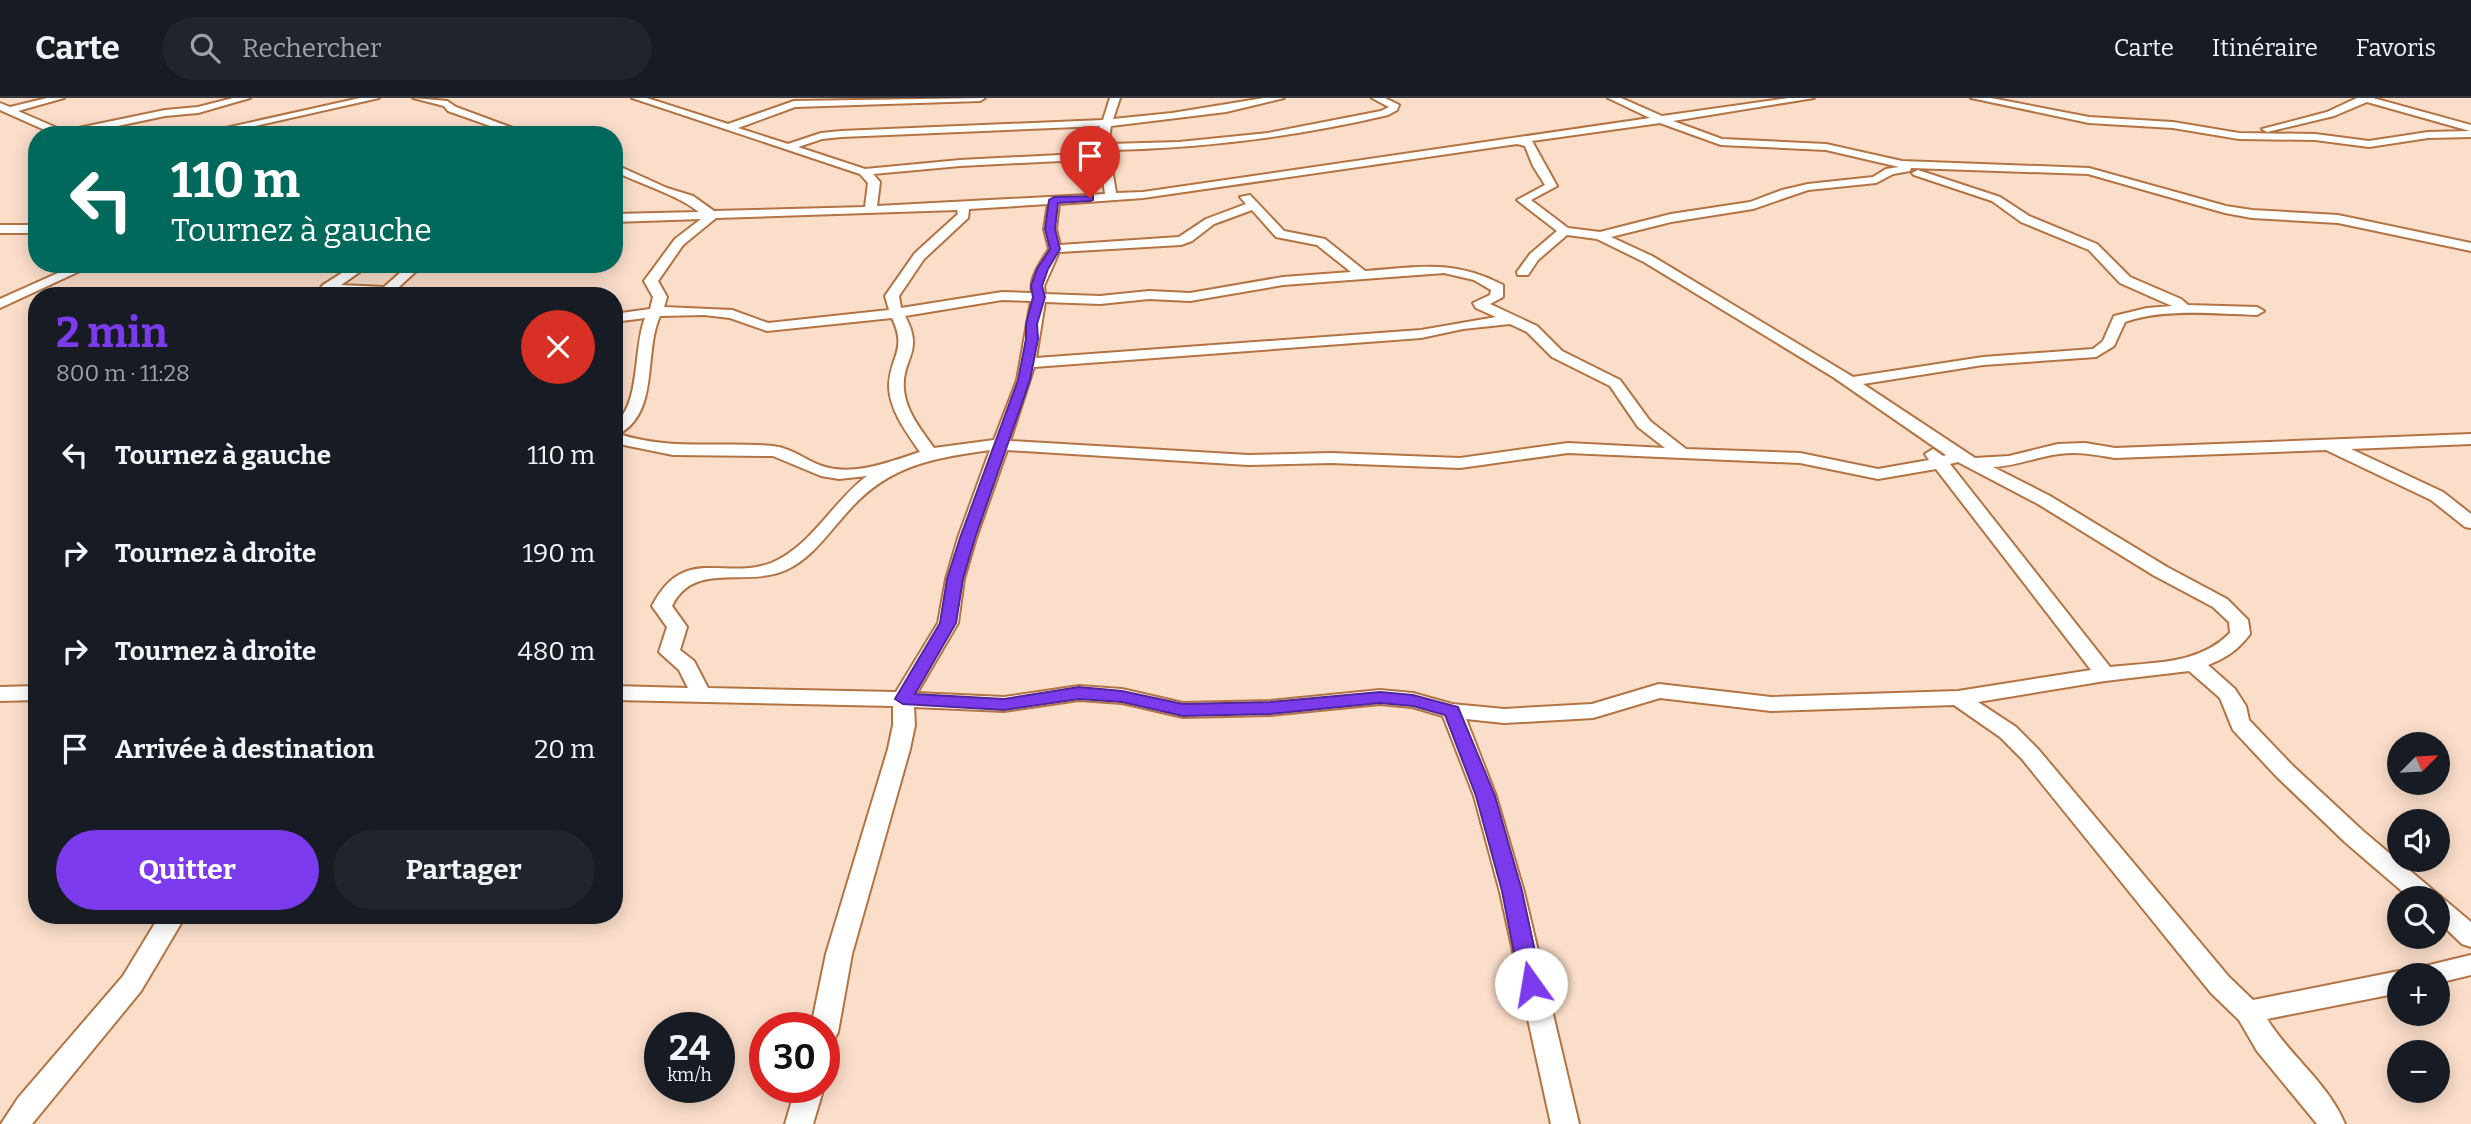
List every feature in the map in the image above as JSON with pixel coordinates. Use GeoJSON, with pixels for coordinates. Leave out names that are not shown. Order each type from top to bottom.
{"type":"FeatureCollection","features":[{"type":"Feature","properties":{"kind":"street"},"geometry":{"type":"LineString","coordinates":[[4,108],[58,98]]}},
{"type":"Feature","properties":{"kind":"street"},"geometry":{"type":"LineString","coordinates":[[102,126],[165,113],[198,110],[245,98]]}},
{"type":"Feature","properties":{"kind":"street"},"geometry":{"type":"LineString","coordinates":[[242,126],[374,98]]}},
{"type":"Feature","properties":{"kind":"street"},"geometry":{"type":"LineString","coordinates":[[418,98],[447,104],[452,109],[501,126]]}},
{"type":"Feature","properties":{"kind":"street"},"geometry":{"type":"LineString","coordinates":[[637,98],[864,172],[1268,136],[1384,113],[1394,108],[1394,105],[1377,98]]}},
{"type":"Feature","properties":{"kind":"street"},"geometry":{"type":"LineString","coordinates":[[728,128],[791,101],[980,98]]}},
{"type":"Feature","properties":{"kind":"street"},"geometry":{"type":"LineString","coordinates":[[1111,197],[1104,151],[1105,124],[1115,98]]}},
{"type":"Feature","properties":{"kind":"street"},"geometry":{"type":"LineString","coordinates":[[791,146],[821,136],[841,134],[1105,124],[1187,115],[1279,98]]}},
{"type":"Feature","properties":{"kind":"street"},"geometry":{"type":"LineString","coordinates":[[1613,98],[1689,132],[1721,142],[1826,147],[1900,166],[1996,199],[2025,219],[2093,247],[2125,280],[2176,302],[2187,311]]}},
{"type":"Feature","properties":{"kind":"street"},"geometry":{"type":"LineString","coordinates":[[623,218],[871,210],[1111,197],[1234,183],[1809,98]]}},
{"type":"Feature","properties":{"kind":"street"},"geometry":{"type":"LineString","coordinates":[[1976,98],[2089,120],[2173,125],[2239,136],[2315,137],[2369,144],[2428,135],[2471,134]]}},
{"type":"Feature","properties":{"kind":"street"},"geometry":{"type":"LineString","coordinates":[[2271,137],[2262,132],[2330,114],[2364,99],[2471,128]]}},
{"type":"Feature","properties":{"kind":"street"},"geometry":{"type":"LineString","coordinates":[[4,108],[46,126]]}},
{"type":"Feature","properties":{"kind":"street"},"geometry":{"type":"LineString","coordinates":[[623,693],[903,699],[1004,704],[1079,693],[1122,696],[1183,710],[1270,708],[1380,697],[1413,700],[1452,711],[1504,716],[1593,711],[1666,691],[1771,704],[1958,698],[2105,674],[2193,664],[2224,652],[2241,634],[2238,620],[2229,610],[2044,500],[1965,460],[1850,382],[1648,259],[1600,236],[1564,231],[1523,200],[1550,186],[1548,177],[1538,166],[1529,144],[1517,140]]}},
{"type":"Feature","properties":{"kind":"street"},"geometry":{"type":"LineString","coordinates":[[1600,236],[1671,218],[1753,205],[1808,187],[1875,180],[1900,166],[2089,171],[2225,209],[2252,214],[2338,219],[2471,247]]}},
{"type":"Feature","properties":{"kind":"street"},"geometry":{"type":"LineString","coordinates":[[623,171],[663,190],[689,198],[712,216]]}},
{"type":"Feature","properties":{"kind":"street"},"geometry":{"type":"LineString","coordinates":[[864,172],[874,182],[871,210]]}},
{"type":"Feature","properties":{"kind":"street"},"geometry":{"type":"LineString","coordinates":[[1234,183],[1280,234],[1321,242],[1360,274]]}},
{"type":"Feature","properties":{"kind":"street"},"geometry":{"type":"LineString","coordinates":[[828,1012],[839,954],[900,749],[904,725],[903,699],[948,623],[955,579],[1024,380],[1039,297],[1037,286],[1042,269],[1055,249],[1050,229],[1054,200]]}},
{"type":"Feature","properties":{"kind":"street"},"geometry":{"type":"LineString","coordinates":[[930,454],[900,409],[897,380],[907,337],[892,304],[893,292],[919,256],[964,215],[960,205]]}},
{"type":"Feature","properties":{"kind":"street"},"geometry":{"type":"LineString","coordinates":[[1055,249],[1181,242],[1189,239],[1200,227],[1221,216],[1253,206]]}},
{"type":"Feature","properties":{"kind":"street"},"geometry":{"type":"LineString","coordinates":[[623,427],[638,401],[644,342],[660,297],[651,285],[653,275],[679,242],[712,216]]}},
{"type":"Feature","properties":{"kind":"street"},"geometry":{"type":"LineString","coordinates":[[0,229],[28,229]]}},
{"type":"Feature","properties":{"kind":"street"},"geometry":{"type":"LineString","coordinates":[[1522,272],[1534,257],[1564,231]]}},
{"type":"Feature","properties":{"kind":"street"},"geometry":{"type":"LineString","coordinates":[[2405,233],[2449,238],[2471,235]]}},
{"type":"Feature","properties":{"kind":"street"},"geometry":{"type":"LineString","coordinates":[[623,317],[687,310],[732,314],[767,327],[897,313],[1002,296],[1100,300],[1149,295],[1190,297],[1283,281],[1444,269],[1478,277],[1498,288],[1496,297],[1480,303],[1481,305],[1532,329],[1557,354],[1615,383],[1644,424],[1682,454]]}},
{"type":"Feature","properties":{"kind":"street"},"geometry":{"type":"LineString","coordinates":[[38,287],[69,273]]}},
{"type":"Feature","properties":{"kind":"street"},"geometry":{"type":"LineString","coordinates":[[332,287],[352,273]]}},
{"type":"Feature","properties":{"kind":"street"},"geometry":{"type":"LineString","coordinates":[[390,287],[407,273]]}},
{"type":"Feature","properties":{"kind":"street"},"geometry":{"type":"LineString","coordinates":[[0,304],[28,291]]}},
{"type":"Feature","properties":{"kind":"street"},"geometry":{"type":"LineString","coordinates":[[1850,382],[1983,361],[2096,353],[2107,348],[2115,335],[2119,319],[2124,317],[2187,311],[2257,311]]}},
{"type":"Feature","properties":{"kind":"street"},"geometry":{"type":"LineString","coordinates":[[1026,363],[1421,334],[1463,325],[1509,320]]}},
{"type":"Feature","properties":{"kind":"street"},"geometry":{"type":"LineString","coordinates":[[1917,429],[1938,463],[2105,674]]}},
{"type":"Feature","properties":{"kind":"street"},"geometry":{"type":"LineString","coordinates":[[623,442],[658,450],[783,452],[816,470],[841,474],[897,464],[930,454],[1001,444],[1248,460],[1331,458],[1460,463],[1568,448],[1800,458],[1878,474],[1965,460],[2009,461],[2058,449],[2085,447],[2115,453],[2471,439]]}},
{"type":"Feature","properties":{"kind":"street"},"geometry":{"type":"LineString","coordinates":[[2329,445],[2437,496],[2471,523]]}},
{"type":"Feature","properties":{"kind":"street"},"geometry":{"type":"LineString","coordinates":[[701,694],[687,666],[669,652],[677,627],[662,606],[671,587],[694,574],[765,570],[782,565],[814,543],[856,493],[897,464]]}},
{"type":"Feature","properties":{"kind":"street"},"geometry":{"type":"LineString","coordinates":[[2193,664],[2225,692],[2235,706],[2238,721],[2297,784],[2413,886]]}},
{"type":"Feature","properties":{"kind":"street"},"geometry":{"type":"LineString","coordinates":[[0,694],[28,693]]}},
{"type":"Feature","properties":{"kind":"street"},"geometry":{"type":"LineString","coordinates":[[1958,698],[2008,732],[2030,754],[2220,985],[2248,1012],[2267,1043],[2326,1112],[2331,1124]]}},
{"type":"Feature","properties":{"kind":"street"},"geometry":{"type":"LineString","coordinates":[[1452,711],[1485,796],[1512,891],[1565,1124]]}},
{"type":"Feature","properties":{"kind":"street"},"geometry":{"type":"LineString","coordinates":[[2450,916],[2469,931]]}},
{"type":"Feature","properties":{"kind":"street"},"geometry":{"type":"LineString","coordinates":[[15,1124],[37,1093],[128,989],[167,924]]}},
{"type":"Feature","properties":{"kind":"street"},"geometry":{"type":"LineString","coordinates":[[2450,970],[2471,965]]}},
{"type":"Feature","properties":{"kind":"street"},"geometry":{"type":"LineString","coordinates":[[2248,1012],[2387,984]]}},
{"type":"Feature","properties":{"kind":"street"},"geometry":{"type":"LineString","coordinates":[[799,1124],[805,1103]]}},
{"type":"Feature","properties":{"kind":"route"},"geometry":{"type":"LineString","coordinates":[[1090,198],[1054,200],[1050,229],[1055,249],[1042,269],[1037,286],[1039,297],[1024,380],[967,538],[955,579],[948,623],[903,699],[1004,704],[1079,693],[1122,696],[1183,710],[1270,708],[1380,697],[1413,700],[1452,711],[1485,796],[1512,891],[1531,984]]}}]}
